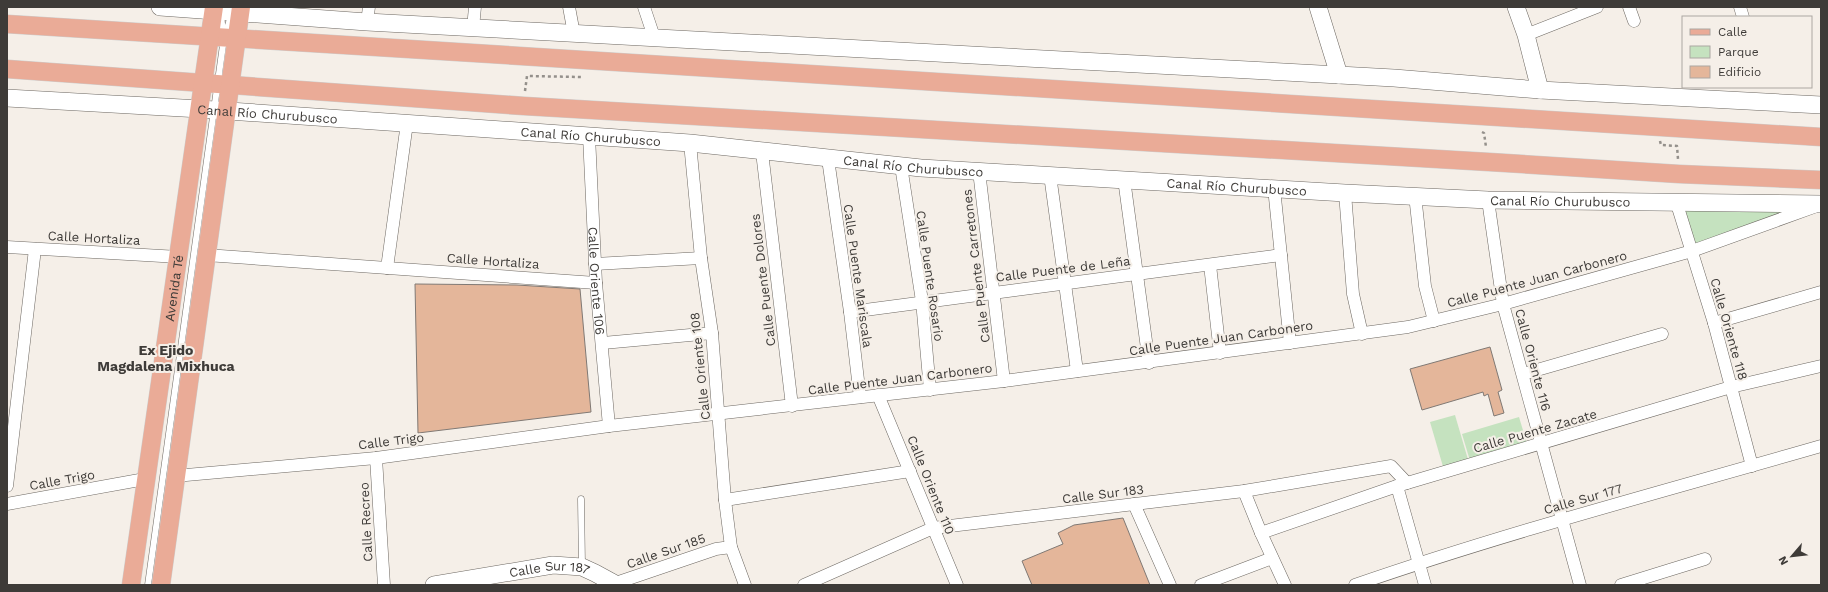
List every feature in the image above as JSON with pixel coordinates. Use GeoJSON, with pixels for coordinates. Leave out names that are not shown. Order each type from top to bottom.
{"type":"FeatureCollection","features":[{"type":"Feature","properties":{"kind":"main road"},"geometry":{"type":"LineString","coordinates":[[214,110],[227,9]]}},
{"type":"Feature","properties":{"kind":"main road"},"geometry":{"type":"LineString","coordinates":[[214,110],[227,9]]}},
{"type":"Feature","properties":{"kind":"main road"},"geometry":{"type":"LineString","coordinates":[[7,24],[1821,137]]}},
{"type":"Feature","properties":{"kind":"main road","name":"Canal Río Churubusco"},"geometry":{"type":"LineString","coordinates":[[7,69],[524,106],[1679,174],[1821,180]]}},
{"type":"Feature","properties":{"kind":"main road","name":"Avenida Té"},"geometry":{"type":"LineString","coordinates":[[161,585],[206,255],[214,110]]}},
{"type":"Feature","properties":{"kind":"main road","name":"Avenida Té"},"geometry":{"type":"LineString","coordinates":[[131,585],[145,479],[179,257],[214,110]]}},
{"type":"Feature","properties":{"kind":"street"},"geometry":{"type":"LineString","coordinates":[[160,7],[368,15],[473,28],[1340,75],[1540,90],[1821,105]]}},
{"type":"Feature","properties":{"kind":"street"},"geometry":{"type":"LineString","coordinates":[[473,28],[475,7]]}},
{"type":"Feature","properties":{"kind":"street"},"geometry":{"type":"LineString","coordinates":[[569,7],[574,34]]}},
{"type":"Feature","properties":{"kind":"street"},"geometry":{"type":"LineString","coordinates":[[644,7],[654,37]]}},
{"type":"Feature","properties":{"kind":"street"},"geometry":{"type":"LineString","coordinates":[[1318,7],[1340,75]]}},
{"type":"Feature","properties":{"kind":"street"},"geometry":{"type":"LineString","coordinates":[[1516,7],[1526,35],[1540,90]]}},
{"type":"Feature","properties":{"kind":"street"},"geometry":{"type":"LineString","coordinates":[[1526,35],[1597,7]]}},
{"type":"Feature","properties":{"kind":"street"},"geometry":{"type":"LineString","coordinates":[[1629,7],[1634,21]]}},
{"type":"Feature","properties":{"kind":"street","name":"Canal Río Churubusco"},"geometry":{"type":"LineString","coordinates":[[7,98],[214,110],[690,143],[901,166],[1345,193],[1488,200],[1676,201],[1821,204]]}},
{"type":"Feature","properties":{"kind":"street"},"geometry":{"type":"LineString","coordinates":[[387,268],[407,123]]}},
{"type":"Feature","properties":{"kind":"street","name":"Calle Oriente 106"},"geometry":{"type":"LineString","coordinates":[[589,136],[596,283],[603,343],[609,426]]}},
{"type":"Feature","properties":{"kind":"street","name":"Calle Oriente 108"},"geometry":{"type":"LineString","coordinates":[[690,143],[701,258],[712,334],[731,547],[744,585]]}},
{"type":"Feature","properties":{"kind":"street","name":"Calle Puente Dolores"},"geometry":{"type":"LineString","coordinates":[[762,152],[792,406]]}},
{"type":"Feature","properties":{"kind":"street","name":"Calle Puente Mariscala"},"geometry":{"type":"LineString","coordinates":[[828,159],[850,312],[860,397]]}},
{"type":"Feature","properties":{"kind":"street","name":"Calle Puente Rosario"},"geometry":{"type":"LineString","coordinates":[[901,166],[922,302],[930,390]]}},
{"type":"Feature","properties":{"kind":"street","name":"Calle Puente Carretones"},"geometry":{"type":"LineString","coordinates":[[979,171],[1004,381]]}},
{"type":"Feature","properties":{"kind":"street"},"geometry":{"type":"LineString","coordinates":[[1050,175],[1077,371]]}},
{"type":"Feature","properties":{"kind":"street"},"geometry":{"type":"LineString","coordinates":[[1124,179],[1149,363]]}},
{"type":"Feature","properties":{"kind":"street"},"geometry":{"type":"LineString","coordinates":[[1274,188],[1290,343]]}},
{"type":"Feature","properties":{"kind":"street"},"geometry":{"type":"LineString","coordinates":[[1345,193],[1353,294],[1362,334]]}},
{"type":"Feature","properties":{"kind":"street"},"geometry":{"type":"LineString","coordinates":[[1414,196],[1425,286],[1434,321]]}},
{"type":"Feature","properties":{"kind":"street","name":"Calle Oriente 116"},"geometry":{"type":"LineString","coordinates":[[1488,200],[1504,304],[1580,585]]}},
{"type":"Feature","properties":{"kind":"street","name":"Calle Oriente 118"},"geometry":{"type":"LineString","coordinates":[[1676,201],[1714,323],[1752,466]]}},
{"type":"Feature","properties":{"kind":"street","name":"Calle Puente Juan Carbonero"},"geometry":{"type":"LineString","coordinates":[[609,426],[719,415],[1149,363],[1362,334],[1434,321],[1504,304],[1692,251],[1821,204]]}},
{"type":"Feature","properties":{"kind":"street","name":"Calle Hortaliza"},"geometry":{"type":"LineString","coordinates":[[7,247],[179,257]]}},
{"type":"Feature","properties":{"kind":"street"},"geometry":{"type":"LineString","coordinates":[[7,486],[13,381],[35,249]]}},
{"type":"Feature","properties":{"kind":"street","name":"Calle Hortaliza"},"geometry":{"type":"LineString","coordinates":[[206,255],[596,283]]}},
{"type":"Feature","properties":{"kind":"street","name":"Calle Puente de Leña"},"geometry":{"type":"LineString","coordinates":[[850,312],[1280,255]]}},
{"type":"Feature","properties":{"kind":"street"},"geometry":{"type":"LineString","coordinates":[[595,264],[701,258]]}},
{"type":"Feature","properties":{"kind":"street"},"geometry":{"type":"LineString","coordinates":[[1210,265],[1220,353]]}},
{"type":"Feature","properties":{"kind":"street"},"geometry":{"type":"LineString","coordinates":[[1714,323],[1821,292]]}},
{"type":"Feature","properties":{"kind":"street"},"geometry":{"type":"LineString","coordinates":[[603,343],[712,334]]}},
{"type":"Feature","properties":{"kind":"street"},"geometry":{"type":"LineString","coordinates":[[1523,374],[1662,334]]}},
{"type":"Feature","properties":{"kind":"street","name":"Calle Puente Zacate"},"geometry":{"type":"LineString","coordinates":[[1260,533],[1402,485],[1731,388],[1821,366]]}},
{"type":"Feature","properties":{"kind":"street","name":"Calle Oriente 110"},"geometry":{"type":"LineString","coordinates":[[878,395],[957,585]]}},
{"type":"Feature","properties":{"kind":"street","name":"Calle Trigo"},"geometry":{"type":"LineString","coordinates":[[175,476],[376,458],[609,426]]}},
{"type":"Feature","properties":{"kind":"street","name":"Calle Sur 177"},"geometry":{"type":"LineString","coordinates":[[1355,585],[1418,563],[1562,519],[1821,446]]}},
{"type":"Feature","properties":{"kind":"street","name":"Calle Recreo"},"geometry":{"type":"LineString","coordinates":[[376,458],[384,585]]}},
{"type":"Feature","properties":{"kind":"street","name":"Calle Sur 183"},"geometry":{"type":"LineString","coordinates":[[804,585],[933,528],[1244,491],[1391,466],[1402,485]]}},
{"type":"Feature","properties":{"kind":"street"},"geometry":{"type":"LineString","coordinates":[[726,500],[910,471]]}},
{"type":"Feature","properties":{"kind":"street","name":"Calle Trigo"},"geometry":{"type":"LineString","coordinates":[[7,504],[145,479]]}},
{"type":"Feature","properties":{"kind":"street"},"geometry":{"type":"LineString","coordinates":[[1402,485],[1418,563],[1425,585]]}},
{"type":"Feature","properties":{"kind":"street"},"geometry":{"type":"LineString","coordinates":[[1244,491],[1260,533],[1285,585]]}},
{"type":"Feature","properties":{"kind":"street"},"geometry":{"type":"LineString","coordinates":[[1134,504],[1170,585]]}},
{"type":"Feature","properties":{"kind":"street","name":"Calle Sur 185"},"geometry":{"type":"LineString","coordinates":[[614,584],[716,549],[731,547]]}},
{"type":"Feature","properties":{"kind":"street"},"geometry":{"type":"LineString","coordinates":[[1200,585],[1272,558]]}},
{"type":"Feature","properties":{"kind":"street"},"geometry":{"type":"LineString","coordinates":[[1621,585],[1705,559]]}},
{"type":"Feature","properties":{"kind":"street","name":"Calle Sur 187"},"geometry":{"type":"LineString","coordinates":[[434,585],[553,565],[582,567],[614,584]]}},
{"type":"Feature","properties":{"kind":"lane"},"geometry":{"type":"LineString","coordinates":[[148,585],[214,110]]}},
{"type":"Feature","properties":{"kind":"lane"},"geometry":{"type":"LineString","coordinates":[[581,499],[582,567]]}},
{"type":"Feature","properties":{"kind":"path"},"geometry":{"type":"LineString","coordinates":[[524,106],[527,76],[584,77]]}},
{"type":"Feature","properties":{"kind":"path"},"geometry":{"type":"LineString","coordinates":[[1658,127],[1661,145],[1677,146],[1679,174]]}},
{"type":"Feature","properties":{"kind":"path"},"geometry":{"type":"LineString","coordinates":[[1476,132],[1484,132],[1489,162]]}},
{"type":"Feature","properties":{"kind":"green space"},"geometry":{"type":"Polygon","coordinates":[[[1684,208],[1798,209],[1694,245],[1684,208]]]}},
{"type":"Feature","properties":{"kind":"green space"},"geometry":{"type":"Polygon","coordinates":[[[1455,415],[1469,463],[1444,470],[1430,422],[1455,415]]]}},
{"type":"Feature","properties":{"kind":"green space"},"geometry":{"type":"Polygon","coordinates":[[[1519,417],[1528,447],[1471,464],[1462,434],[1519,417]]]}},
{"type":"Feature","properties":{"kind":"building"},"geometry":{"type":"Polygon","coordinates":[[[415,284],[517,285],[580,289],[591,412],[418,433],[415,284]]]}},
{"type":"Feature","properties":{"kind":"building"},"geometry":{"type":"Polygon","coordinates":[[[1490,347],[1502,390],[1498,392],[1504,413],[1494,416],[1488,394],[1484,396],[1483,392],[1422,410],[1410,369],[1490,347]]]}},
{"type":"Feature","properties":{"kind":"building"},"geometry":{"type":"Polygon","coordinates":[[[1123,518],[1150,585],[1032,585],[1022,561],[1063,544],[1058,533],[1074,525],[1123,518]]]}},
{"type":"Feature","properties":{"kind":"district","name":"Ex Ejido Magdalena Mixhuca"},"geometry":{"type":"Point","coordinates":[166,358]}}]}
